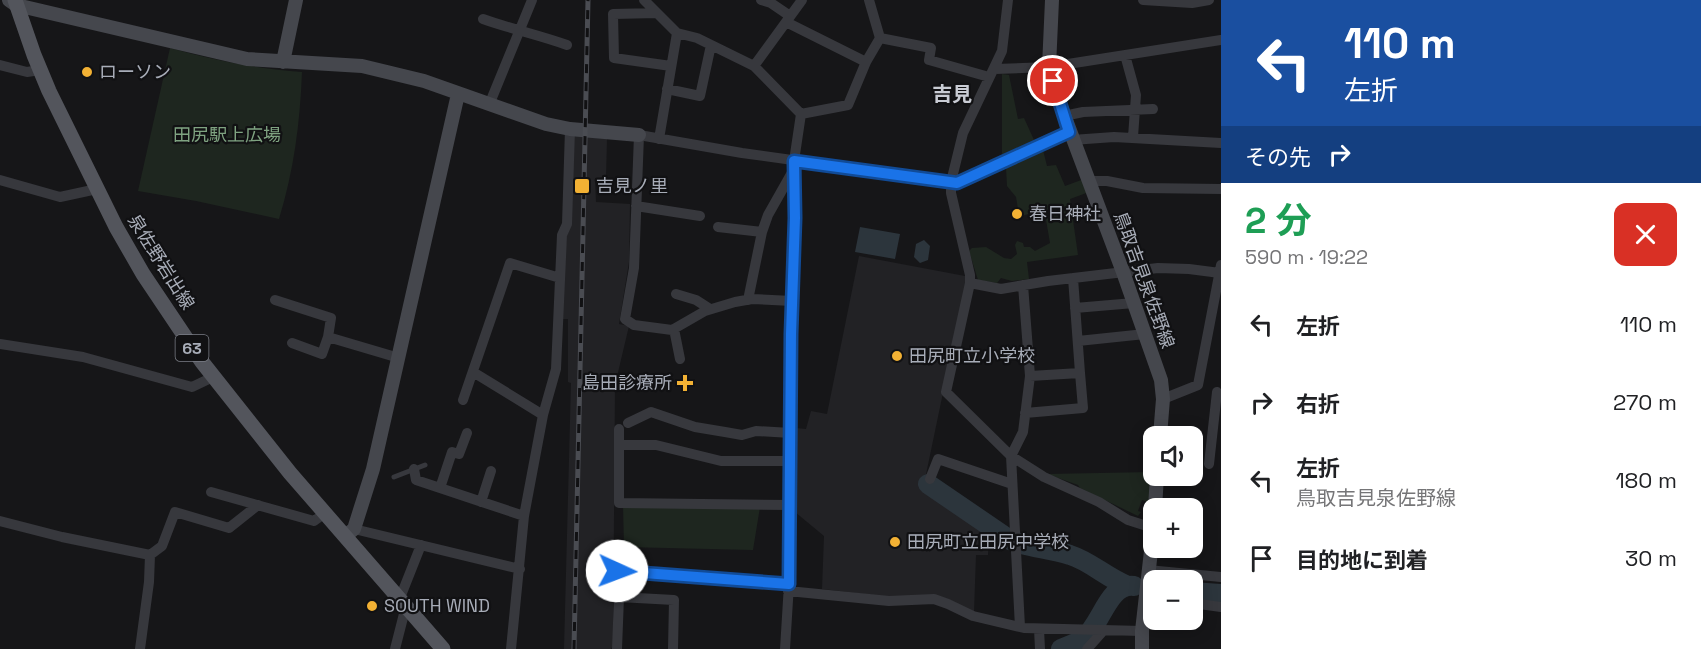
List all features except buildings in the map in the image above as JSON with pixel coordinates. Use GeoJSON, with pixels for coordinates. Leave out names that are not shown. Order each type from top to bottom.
{"type":"FeatureCollection","features":[{"type":"Feature","properties":{"kind":"main road","name":"泉佐野岩出線"},"geometry":{"type":"LineString","coordinates":[[13,2],[40,70],[116,227],[143,274],[213,377],[325,513],[349,532],[443,649]]}},
{"type":"Feature","properties":{"kind":"street"},"geometry":{"type":"LineString","coordinates":[[283,62],[296,0]]}},
{"type":"Feature","properties":{"kind":"street"},"geometry":{"type":"LineString","coordinates":[[489,105],[532,0]]}},
{"type":"Feature","properties":{"kind":"street"},"geometry":{"type":"LineString","coordinates":[[644,0],[677,33],[711,45],[754,66],[801,114]]}},
{"type":"Feature","properties":{"kind":"street"},"geometry":{"type":"LineString","coordinates":[[760,0],[771,3],[788,19],[866,62]]}},
{"type":"Feature","properties":{"kind":"street"},"geometry":{"type":"LineString","coordinates":[[754,66],[802,0]]}},
{"type":"Feature","properties":{"kind":"street"},"geometry":{"type":"LineString","coordinates":[[801,114],[848,105],[866,62],[880,38],[869,0]]}},
{"type":"Feature","properties":{"kind":"street"},"geometry":{"type":"LineString","coordinates":[[1008,0],[1002,51],[963,133],[951,182],[951,193],[970,283],[946,392],[1011,456],[1044,477],[1099,502],[1128,520],[1143,524]]}},
{"type":"Feature","properties":{"kind":"street","name":"鳥取吉見泉佐野線"},"geometry":{"type":"LineString","coordinates":[[1052,0],[1049,66],[1056,96],[1123,272],[1161,380],[1161,426]]}},
{"type":"Feature","properties":{"kind":"street"},"geometry":{"type":"LineString","coordinates":[[1143,0],[1192,3],[1209,0]]}},
{"type":"Feature","properties":{"kind":"street"},"geometry":{"type":"LineString","coordinates":[[13,2],[247,59],[362,66],[424,81],[546,124],[570,129],[639,135],[794,165],[957,183],[1071,136],[1221,143]]}},
{"type":"Feature","properties":{"kind":"street"},"geometry":{"type":"LineString","coordinates":[[657,13],[613,14],[614,58],[671,66]]}},
{"type":"Feature","properties":{"kind":"street"},"geometry":{"type":"LineString","coordinates":[[483,19],[526,30],[567,45]]}},
{"type":"Feature","properties":{"kind":"street"},"geometry":{"type":"LineString","coordinates":[[658,139],[677,33]]}},
{"type":"Feature","properties":{"kind":"street"},"geometry":{"type":"LineString","coordinates":[[880,38],[931,48],[929,60],[992,73],[1221,40]]}},
{"type":"Feature","properties":{"kind":"street"},"geometry":{"type":"LineString","coordinates":[[667,89],[700,96],[711,45]]}},
{"type":"Feature","properties":{"kind":"street"},"geometry":{"type":"LineString","coordinates":[[1125,55],[1136,95],[1133,138]]}},
{"type":"Feature","properties":{"kind":"street"},"geometry":{"type":"LineString","coordinates":[[0,65],[27,72],[40,70]]}},
{"type":"Feature","properties":{"kind":"street"},"geometry":{"type":"LineString","coordinates":[[459,94],[373,469],[349,532],[421,545],[520,569]]}},
{"type":"Feature","properties":{"kind":"street"},"geometry":{"type":"LineString","coordinates":[[1064,116],[1083,112],[1153,109]]}},
{"type":"Feature","properties":{"kind":"street"},"geometry":{"type":"LineString","coordinates":[[785,649],[791,461],[794,165],[801,114]]}},
{"type":"Feature","properties":{"kind":"street"},"geometry":{"type":"LineString","coordinates":[[511,649],[524,516],[543,415],[556,369],[562,235],[567,224],[570,129]]}},
{"type":"Feature","properties":{"kind":"street"},"geometry":{"type":"LineString","coordinates":[[639,135],[634,268],[625,319],[634,325],[672,330],[710,309],[748,300],[792,301]]}},
{"type":"Feature","properties":{"kind":"street"},"geometry":{"type":"LineString","coordinates":[[748,300],[762,232],[768,215],[794,165]]}},
{"type":"Feature","properties":{"kind":"street"},"geometry":{"type":"LineString","coordinates":[[0,180],[60,197],[97,189]]}},
{"type":"Feature","properties":{"kind":"street"},"geometry":{"type":"LineString","coordinates":[[1088,181],[1107,181],[1143,188],[1221,189]]}},
{"type":"Feature","properties":{"kind":"street"},"geometry":{"type":"LineString","coordinates":[[636,206],[700,216]]}},
{"type":"Feature","properties":{"kind":"street"},"geometry":{"type":"LineString","coordinates":[[718,227],[762,232]]}},
{"type":"Feature","properties":{"kind":"street"},"geometry":{"type":"LineString","coordinates":[[463,400],[510,263],[560,278]]}},
{"type":"Feature","properties":{"kind":"street"},"geometry":{"type":"LineString","coordinates":[[970,283],[1001,289],[1158,268],[1220,273],[1217,312],[1198,385]]}},
{"type":"Feature","properties":{"kind":"street"},"geometry":{"type":"LineString","coordinates":[[1025,413],[1083,408],[1073,278]]}},
{"type":"Feature","properties":{"kind":"street"},"geometry":{"type":"LineString","coordinates":[[1020,627],[1011,456],[1023,432],[1030,376],[1023,285]]}},
{"type":"Feature","properties":{"kind":"street"},"geometry":{"type":"LineString","coordinates":[[676,294],[696,300],[710,309]]}},
{"type":"Feature","properties":{"kind":"street"},"geometry":{"type":"LineString","coordinates":[[275,300],[332,318],[322,354],[292,344]]}},
{"type":"Feature","properties":{"kind":"street"},"geometry":{"type":"LineString","coordinates":[[1075,308],[1134,303]]}},
{"type":"Feature","properties":{"kind":"street"},"geometry":{"type":"LineString","coordinates":[[674,328],[680,359]]}},
{"type":"Feature","properties":{"kind":"street"},"geometry":{"type":"LineString","coordinates":[[1078,341],[1145,334]]}},
{"type":"Feature","properties":{"kind":"street"},"geometry":{"type":"LineString","coordinates":[[328,337],[399,358]]}},
{"type":"Feature","properties":{"kind":"street"},"geometry":{"type":"LineString","coordinates":[[0,344],[83,357],[192,387],[213,377]]}},
{"type":"Feature","properties":{"kind":"street"},"geometry":{"type":"LineString","coordinates":[[473,372],[543,415]]}},
{"type":"Feature","properties":{"kind":"street"},"geometry":{"type":"LineString","coordinates":[[1030,376],[1080,373]]}},
{"type":"Feature","properties":{"kind":"street"},"geometry":{"type":"LineString","coordinates":[[1162,399],[1198,385],[1219,392],[1209,464]]}},
{"type":"Feature","properties":{"kind":"street"},"geometry":{"type":"LineString","coordinates":[[790,505],[619,503],[619,445],[624,426],[651,411],[695,427],[742,435],[756,431],[791,433]]}},
{"type":"Feature","properties":{"kind":"street"},"geometry":{"type":"LineString","coordinates":[[440,488],[452,452],[459,454],[467,433]]}},
{"type":"Feature","properties":{"kind":"street"},"geometry":{"type":"LineString","coordinates":[[619,445],[656,445],[721,461],[791,461]]}},
{"type":"Feature","properties":{"kind":"street"},"geometry":{"type":"LineString","coordinates":[[930,479],[938,459],[1012,484]]}},
{"type":"Feature","properties":{"kind":"street"},"geometry":{"type":"LineString","coordinates":[[419,467],[416,480],[524,516]]}},
{"type":"Feature","properties":{"kind":"street"},"geometry":{"type":"LineString","coordinates":[[481,502],[491,471]]}},
{"type":"Feature","properties":{"kind":"street"},"geometry":{"type":"LineString","coordinates":[[211,492],[314,521],[325,513]]}},
{"type":"Feature","properties":{"kind":"street"},"geometry":{"type":"LineString","coordinates":[[0,521],[62,537],[150,555],[162,546],[175,512],[230,528],[258,506]]}},
{"type":"Feature","properties":{"kind":"street"},"geometry":{"type":"LineString","coordinates":[[395,649],[403,602],[421,545]]}},
{"type":"Feature","properties":{"kind":"street"},"geometry":{"type":"LineString","coordinates":[[617,649],[618,553]]}},
{"type":"Feature","properties":{"kind":"street"},"geometry":{"type":"LineString","coordinates":[[140,649],[148,592],[150,555]]}},
{"type":"Feature","properties":{"kind":"street"},"geometry":{"type":"LineString","coordinates":[[617,571],[788,587],[889,601],[934,599],[973,616],[1020,627],[1142,631]]}},
{"type":"Feature","properties":{"kind":"street"},"geometry":{"type":"LineString","coordinates":[[1203,577],[1221,577]]}},
{"type":"Feature","properties":{"kind":"street"},"geometry":{"type":"LineString","coordinates":[[619,597],[674,600],[673,649]]}},
{"type":"Feature","properties":{"kind":"street"},"geometry":{"type":"LineString","coordinates":[[1203,605],[1221,607]]}},
{"type":"Feature","properties":{"kind":"street"},"geometry":{"type":"LineString","coordinates":[[1142,649],[1143,626]]}},
{"type":"Feature","properties":{"kind":"street"},"geometry":{"type":"LineString","coordinates":[[1039,629],[1040,649]]}},
{"type":"Feature","properties":{"kind":"street"},"geometry":{"type":"LineString","coordinates":[[1087,649],[1104,630]]}},
{"type":"Feature","properties":{"kind":"lane"},"geometry":{"type":"LineString","coordinates":[[394,477],[419,467]]}},
{"type":"Feature","properties":{"kind":"shaded area"},"geometry":{"type":"Polygon","coordinates":[[[572,135],[607,139],[606,178],[595,179],[596,202],[630,204],[629,262],[619,324],[629,326],[615,385],[613,646],[611,649],[564,649],[571,383],[568,382],[568,319],[562,319],[572,135]]]}},
{"type":"Feature","properties":{"kind":"shaded area"},"geometry":{"type":"Polygon","coordinates":[[[860,227],[900,234],[895,259],[855,252],[860,227]]]}},
{"type":"Feature","properties":{"kind":"shaded area"},"geometry":{"type":"Polygon","coordinates":[[[924,240],[930,246],[928,260],[920,263],[914,257],[916,244],[924,240]]]}},
{"type":"Feature","properties":{"kind":"shaded area"},"geometry":{"type":"Polygon","coordinates":[[[859,256],[965,276],[965,287],[924,484],[989,529],[988,555],[976,555],[974,612],[948,599],[890,597],[822,589],[824,536],[795,512],[796,428],[806,429],[811,411],[827,414],[859,256]]]}},
{"type":"Feature","properties":{"kind":"green space","name":"田尻駅上広場"},"geometry":{"type":"Polygon","coordinates":[[[170,48],[269,69],[302,72],[295,146],[289,183],[279,219],[138,191],[170,48]]]}},
{"type":"Feature","properties":{"kind":"green space"},"geometry":{"type":"Polygon","coordinates":[[[1002,74],[1009,75],[1018,119],[1024,118],[1034,140],[1002,155],[1002,74]]]}},
{"type":"Feature","properties":{"kind":"green space"},"geometry":{"type":"Polygon","coordinates":[[[1043,150],[1047,166],[1056,165],[1065,186],[1084,179],[1089,192],[1070,199],[1078,255],[1027,262],[1029,279],[1012,281],[1001,278],[997,283],[978,280],[969,251],[972,248],[986,247],[1004,258],[1011,259],[1017,254],[1015,245],[1017,241],[1023,243],[1024,247],[1030,247],[1035,251],[1050,243],[1045,214],[1019,215],[1016,197],[1007,186],[1006,168],[1043,150]]]}},
{"type":"Feature","properties":{"kind":"green space"},"geometry":{"type":"Polygon","coordinates":[[[1143,472],[1143,486],[1151,486],[1150,496],[1143,498],[1138,511],[1141,512],[1138,516],[1078,485],[1047,474],[1143,472]]]}},
{"type":"Feature","properties":{"kind":"green space"},"geometry":{"type":"Polygon","coordinates":[[[623,505],[760,507],[753,550],[624,547],[623,505]]]}},
{"type":"Feature","properties":{"kind":"waterway"},"geometry":{"type":"LineString","coordinates":[[928,484],[1010,540],[1077,558],[1128,586]]}},
{"type":"Feature","properties":{"kind":"waterway"},"geometry":{"type":"LineString","coordinates":[[1061,649],[1083,639],[1090,632],[1111,597],[1125,587],[1134,586]]}},
{"type":"Feature","properties":{"kind":"waterway"},"geometry":{"type":"LineString","coordinates":[[1203,593],[1221,594]]}},
{"type":"Feature","properties":{"kind":"railway"},"geometry":{"type":"LineString","coordinates":[[574,649],[588,0]]}},
{"type":"Feature","properties":{"kind":"place","name":"ローソン"},"geometry":{"type":"Point","coordinates":[87,72]}},
{"type":"Feature","properties":{"kind":"place","name":"吉見ノ里"},"geometry":{"type":"Point","coordinates":[582,186]}},
{"type":"Feature","properties":{"kind":"place","name":"春日神社"},"geometry":{"type":"Point","coordinates":[1017,214]}},
{"type":"Feature","properties":{"kind":"place","name":"田尻町立小学校"},"geometry":{"type":"Point","coordinates":[897,356]}},
{"type":"Feature","properties":{"kind":"place","name":"島田診療所"},"geometry":{"type":"Point","coordinates":[685,383]}},
{"type":"Feature","properties":{"kind":"place","name":"田尻町立田尻中学校"},"geometry":{"type":"Point","coordinates":[895,542]}},
{"type":"Feature","properties":{"kind":"place","name":"SOUTH WIND"},"geometry":{"type":"Point","coordinates":[372,606]}},
{"type":"Feature","properties":{"kind":"district","name":"吉見"},"geometry":{"type":"Point","coordinates":[952,94]}},
{"type":"Feature","properties":{"kind":"route"},"geometry":{"type":"LineString","coordinates":[[617,571],[789,584],[794,161],[957,183],[1069,132],[1053,81]]}}]}
